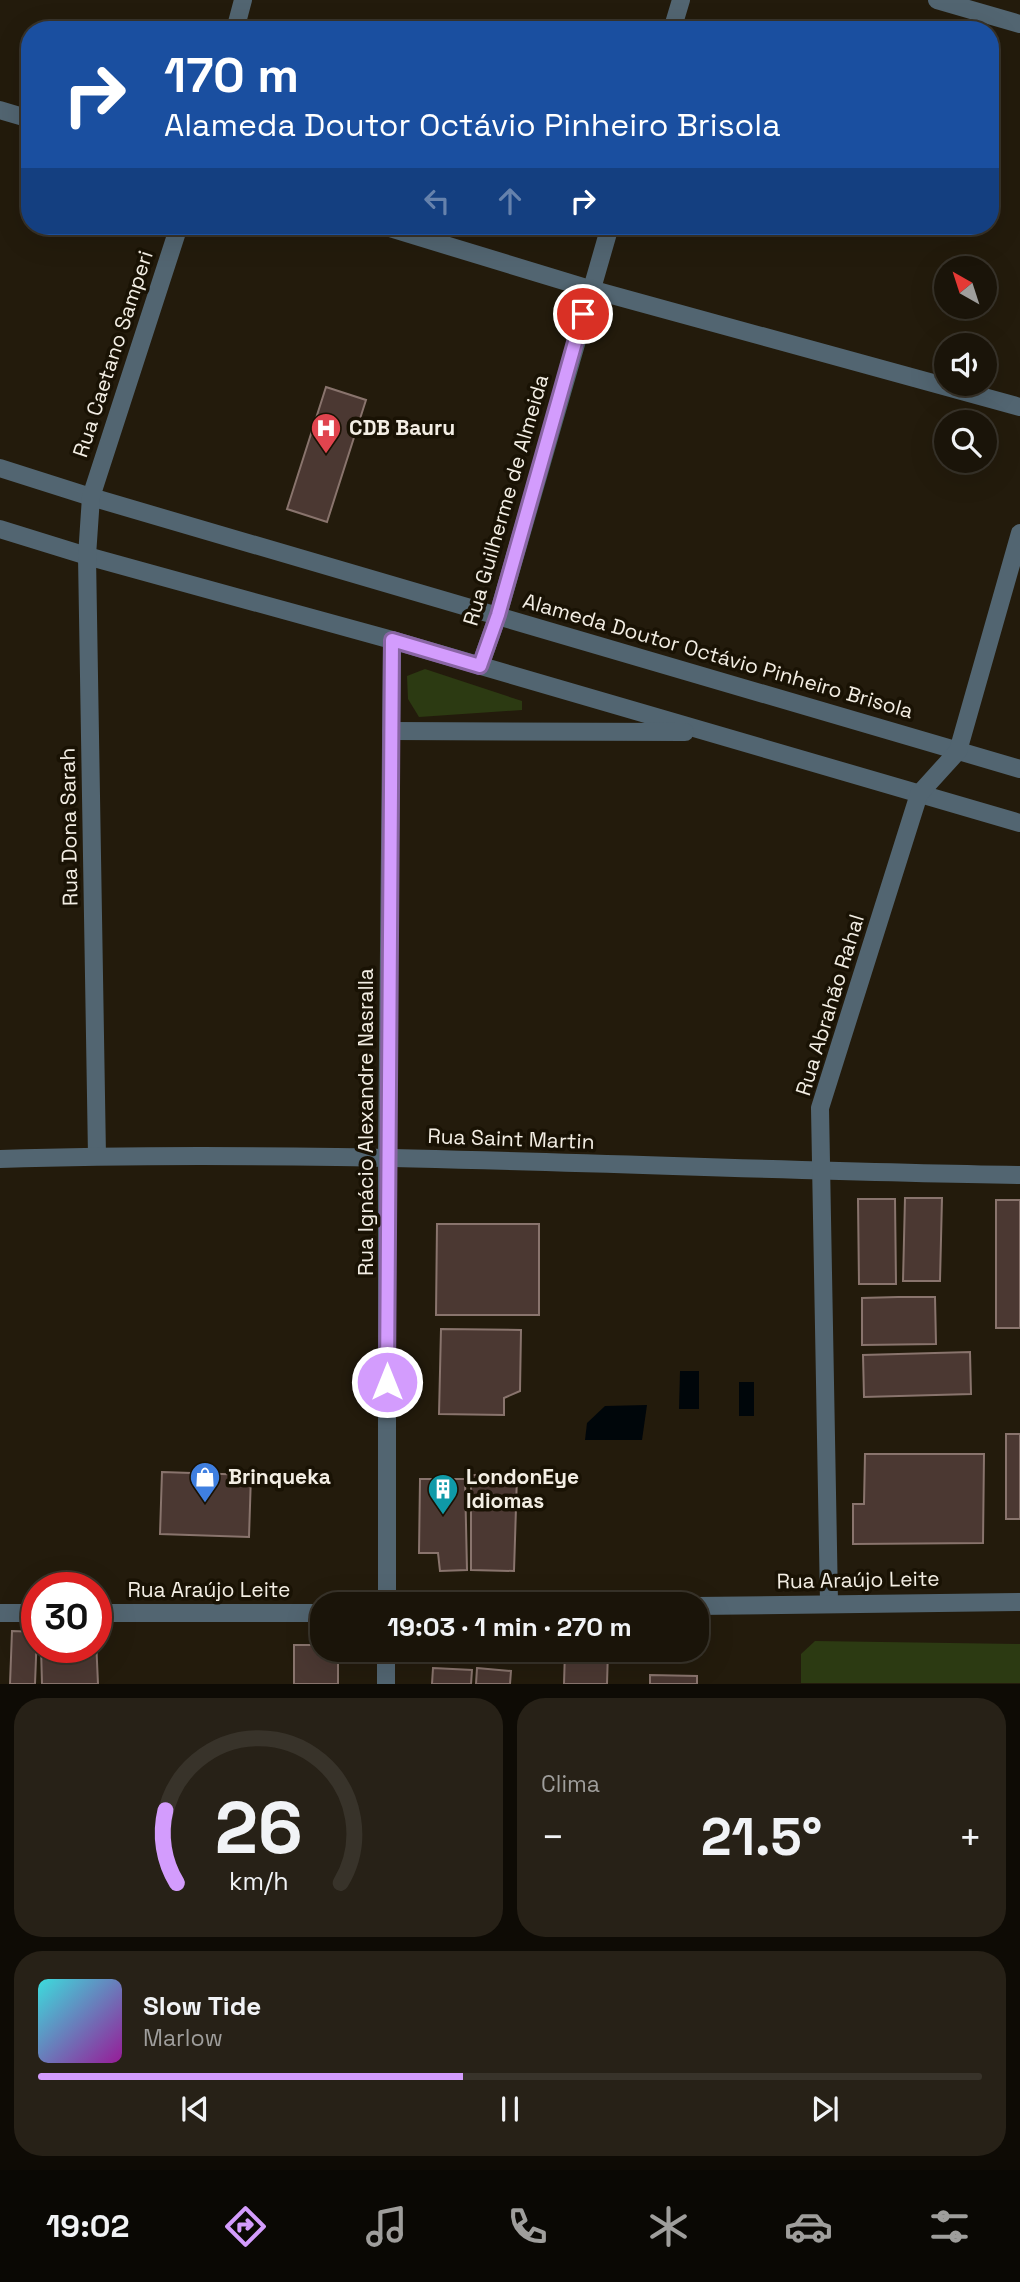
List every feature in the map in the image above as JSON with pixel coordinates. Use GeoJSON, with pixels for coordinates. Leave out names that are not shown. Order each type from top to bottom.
{"type":"FeatureCollection","features":[{"type":"Feature","properties":{"kind":"street"},"geometry":{"type":"LineString","coordinates":[[237,21],[243,0]]}},
{"type":"Feature","properties":{"kind":"street"},"geometry":{"type":"LineString","coordinates":[[675,21],[681,0]]}},
{"type":"Feature","properties":{"kind":"street"},"geometry":{"type":"LineString","coordinates":[[937,0],[1020,24]]}},
{"type":"Feature","properties":{"kind":"street"},"geometry":{"type":"LineString","coordinates":[[0,110],[21,116]]}},
{"type":"Feature","properties":{"kind":"street","name":"Rua Caetano Samperi"},"geometry":{"type":"LineString","coordinates":[[91,497],[176,235]]}},
{"type":"Feature","properties":{"kind":"street"},"geometry":{"type":"LineString","coordinates":[[413,235],[590,289],[1020,407]]}},
{"type":"Feature","properties":{"kind":"street","name":"Rua Guilherme de Almeida"},"geometry":{"type":"LineString","coordinates":[[480,666],[498,615],[607,235]]}},
{"type":"Feature","properties":{"kind":"street","name":"Alameda Doutor Octávio Pinheiro Brisola"},"geometry":{"type":"LineString","coordinates":[[0,468],[1020,769]]}},
{"type":"Feature","properties":{"kind":"street","name":"Rua Dona Sarah"},"geometry":{"type":"LineString","coordinates":[[91,497],[87,556],[97,1156]]}},
{"type":"Feature","properties":{"kind":"street"},"geometry":{"type":"LineString","coordinates":[[0,529],[1020,823]]}},
{"type":"Feature","properties":{"kind":"street","name":"Rua Abrahão Rahal"},"geometry":{"type":"LineString","coordinates":[[829,1602],[821,1108],[919,794],[958,751],[1020,533]]}},
{"type":"Feature","properties":{"kind":"street","name":"Rua Ignácio Alexandre Nasralla"},"geometry":{"type":"LineString","coordinates":[[387,1592],[387,1158],[392,640]]}},
{"type":"Feature","properties":{"kind":"street"},"geometry":{"type":"LineString","coordinates":[[391,731],[708,732]]}},
{"type":"Feature","properties":{"kind":"street","name":"Rua Saint Martin"},"geometry":{"type":"LineString","coordinates":[[0,1159],[97,1156],[387,1158],[822,1172],[1020,1175]]}},
{"type":"Feature","properties":{"kind":"street","name":"Rua Araújo Leite"},"geometry":{"type":"LineString","coordinates":[[709,1606],[829,1602],[1020,1602]]}},
{"type":"Feature","properties":{"kind":"street"},"geometry":{"type":"LineString","coordinates":[[0,1613],[21,1613]]}},
{"type":"Feature","properties":{"kind":"street","name":"Rua Araújo Leite"},"geometry":{"type":"LineString","coordinates":[[112,1613],[310,1613]]}},
{"type":"Feature","properties":{"kind":"street"},"geometry":{"type":"LineString","coordinates":[[386,1662],[386,1684]]}},
{"type":"Feature","properties":{"kind":"green space"},"geometry":{"type":"Polygon","coordinates":[[[425,669],[522,701],[522,710],[419,717],[408,699],[407,676],[425,669]]]}},
{"type":"Feature","properties":{"kind":"green space"},"geometry":{"type":"Polygon","coordinates":[[[815,1641],[1020,1644],[1020,1683],[801,1683],[801,1654],[815,1641]]]}},
{"type":"Feature","properties":{"kind":"shaded area"},"geometry":{"type":"Polygon","coordinates":[[[680,1371],[699,1371],[699,1409],[679,1409],[680,1371]]]}},
{"type":"Feature","properties":{"kind":"shaded area"},"geometry":{"type":"Polygon","coordinates":[[[739,1382],[754,1382],[754,1416],[739,1416],[739,1382]]]}},
{"type":"Feature","properties":{"kind":"shaded area"},"geometry":{"type":"Polygon","coordinates":[[[647,1405],[642,1440],[585,1440],[587,1423],[605,1406],[647,1405]]]}},
{"type":"Feature","properties":{"kind":"building","name":"CDB Bauru"},"geometry":{"type":"Polygon","coordinates":[[[326,387],[366,400],[327,522],[287,509],[326,387]]]}},
{"type":"Feature","properties":{"kind":"building"},"geometry":{"type":"Polygon","coordinates":[[[905,1198],[942,1198],[940,1281],[903,1281],[905,1198]]]}},
{"type":"Feature","properties":{"kind":"building"},"geometry":{"type":"Polygon","coordinates":[[[858,1199],[895,1199],[896,1284],[859,1284],[858,1199]]]}},
{"type":"Feature","properties":{"kind":"building"},"geometry":{"type":"Polygon","coordinates":[[[996,1200],[1020,1200],[1020,1328],[996,1328],[996,1200]]]}},
{"type":"Feature","properties":{"kind":"building"},"geometry":{"type":"Polygon","coordinates":[[[437,1224],[539,1224],[539,1315],[436,1315],[437,1224]]]}},
{"type":"Feature","properties":{"kind":"building"},"geometry":{"type":"Polygon","coordinates":[[[935,1297],[936,1344],[862,1345],[862,1298],[935,1297]]]}},
{"type":"Feature","properties":{"kind":"building"},"geometry":{"type":"Polygon","coordinates":[[[441,1329],[521,1330],[520,1391],[504,1398],[504,1415],[439,1414],[441,1329]]]}},
{"type":"Feature","properties":{"kind":"building"},"geometry":{"type":"Polygon","coordinates":[[[970,1352],[971,1394],[864,1397],[863,1355],[970,1352]]]}},
{"type":"Feature","properties":{"kind":"building"},"geometry":{"type":"Polygon","coordinates":[[[1006,1434],[1020,1434],[1020,1519],[1006,1519],[1006,1434]]]}},
{"type":"Feature","properties":{"kind":"building"},"geometry":{"type":"Polygon","coordinates":[[[865,1454],[984,1454],[983,1543],[853,1544],[853,1504],[864,1504],[865,1454]]]}},
{"type":"Feature","properties":{"kind":"building","name":"Brinqueka"},"geometry":{"type":"Polygon","coordinates":[[[162,1472],[251,1475],[249,1537],[160,1534],[162,1472]]]}},
{"type":"Feature","properties":{"kind":"building"},"geometry":{"type":"Polygon","coordinates":[[[471,1475],[517,1476],[514,1571],[471,1570],[471,1475]]]}},
{"type":"Feature","properties":{"kind":"building","name":"LondonEye Idiomas"},"geometry":{"type":"Polygon","coordinates":[[[420,1479],[465,1479],[467,1570],[440,1571],[438,1553],[419,1553],[420,1479]]]}},
{"type":"Feature","properties":{"kind":"building"},"geometry":{"type":"Polygon","coordinates":[[[12,1631],[21,1631],[21,1663],[36,1663],[35,1684],[10,1684],[12,1631]]]}},
{"type":"Feature","properties":{"kind":"building"},"geometry":{"type":"Polygon","coordinates":[[[294,1645],[310,1645],[310,1662],[338,1662],[338,1684],[294,1684],[294,1645]]]}},
{"type":"Feature","properties":{"kind":"building"},"geometry":{"type":"Polygon","coordinates":[[[565,1662],[608,1662],[607,1684],[564,1684],[565,1662]]]}},
{"type":"Feature","properties":{"kind":"building"},"geometry":{"type":"Polygon","coordinates":[[[41,1663],[97,1663],[98,1684],[42,1684],[41,1663]]]}},
{"type":"Feature","properties":{"kind":"building"},"geometry":{"type":"Polygon","coordinates":[[[433,1668],[472,1670],[471,1684],[432,1684],[433,1668]]]}},
{"type":"Feature","properties":{"kind":"building"},"geometry":{"type":"Polygon","coordinates":[[[477,1668],[511,1671],[510,1684],[476,1684],[477,1668]]]}},
{"type":"Feature","properties":{"kind":"building"},"geometry":{"type":"Polygon","coordinates":[[[650,1675],[697,1676],[697,1684],[650,1684],[650,1675]]]}},
{"type":"Feature","properties":{"kind":"place","name":"CDB Bauru"},"geometry":{"type":"Point","coordinates":[326,455]}},
{"type":"Feature","properties":{"kind":"place","name":"Brinqueka"},"geometry":{"type":"Point","coordinates":[205,1504]}},
{"type":"Feature","properties":{"kind":"place","name":"LondonEye Idiomas"},"geometry":{"type":"Point","coordinates":[443,1516]}},
{"type":"Feature","properties":{"kind":"route"},"geometry":{"type":"LineString","coordinates":[[387,1382],[392,640],[480,666],[498,615],[583,314]]}}]}
